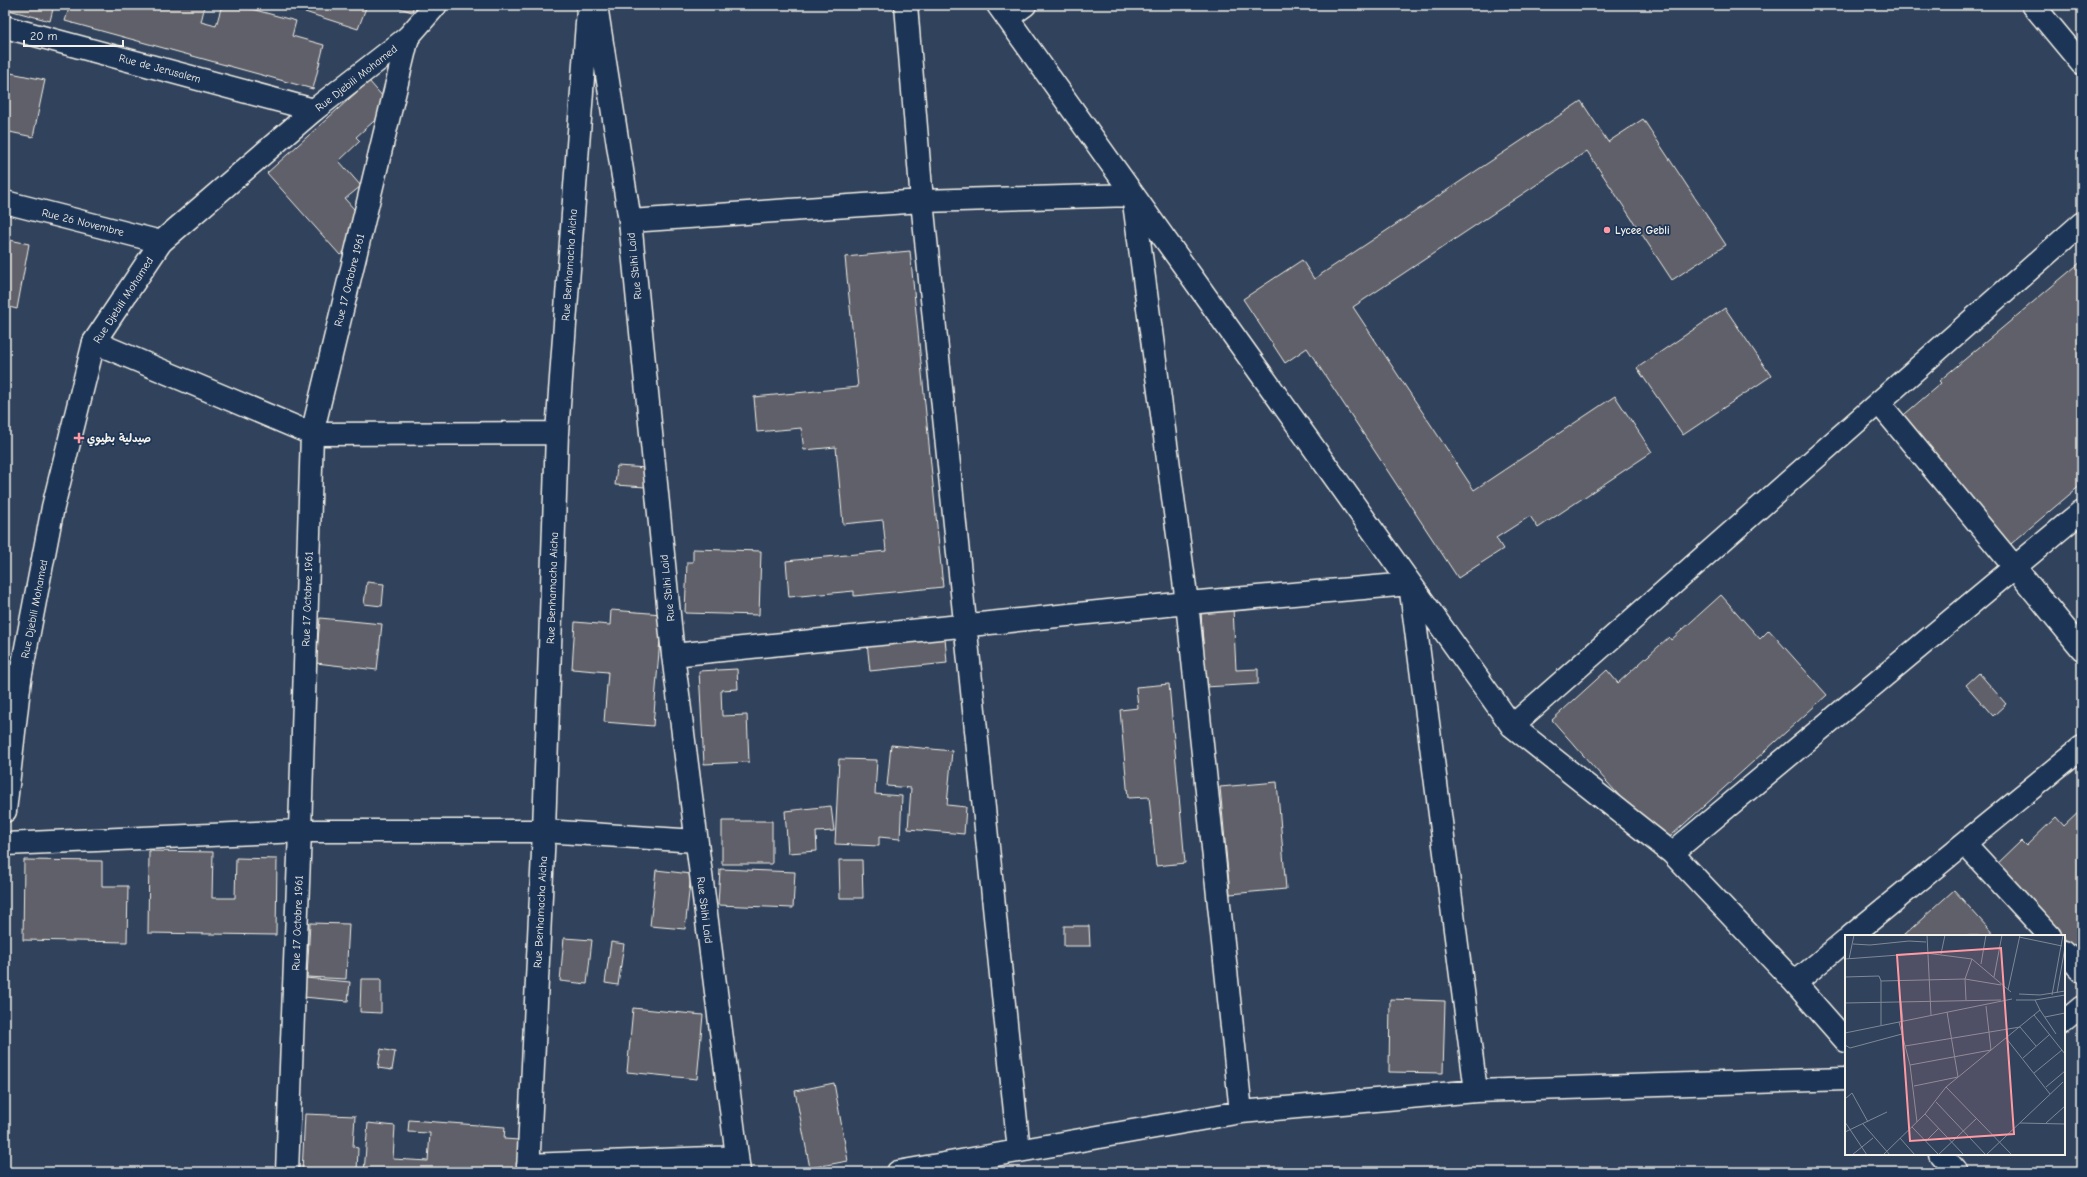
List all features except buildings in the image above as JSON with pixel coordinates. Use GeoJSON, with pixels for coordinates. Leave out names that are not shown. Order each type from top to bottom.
{"type":"FeatureCollection","features":[{"type":"Feature","properties":{"kind":"street","name":"Rue Djebili Mohamed"},"geometry":{"type":"LineString","coordinates":[[5,811],[13,677],[94,342],[161,242],[314,110],[408,37],[436,5]]}},
{"type":"Feature","properties":{"kind":"street","name":"Rue Benhamacha Aicha"},"geometry":{"type":"LineString","coordinates":[[528,1169],[544,831],[557,433],[588,5]]}},
{"type":"Feature","properties":{"kind":"street","name":"Rue Sbihi Laid"},"geometry":{"type":"LineString","coordinates":[[596,5],[630,221],[673,655],[738,1165]]}},
{"type":"Feature","properties":{"kind":"street"},"geometry":{"type":"LineString","coordinates":[[906,5],[922,201],[1019,1151]]}},
{"type":"Feature","properties":{"kind":"street"},"geometry":{"type":"LineString","coordinates":[[1025,5],[1003,11],[1512,726],[1672,852],[1794,982],[1845,1040]]}},
{"type":"Feature","properties":{"kind":"street"},"geometry":{"type":"LineString","coordinates":[[2033,5],[2082,64]]}},
{"type":"Feature","properties":{"kind":"street","name":"Rue de Jerusalem"},"geometry":{"type":"LineString","coordinates":[[5,27],[314,110]]}},
{"type":"Feature","properties":{"kind":"street","name":"Rue 17 Octobre 1961"},"geometry":{"type":"LineString","coordinates":[[287,1172],[300,831],[312,434],[408,37]]}},
{"type":"Feature","properties":{"kind":"street"},"geometry":{"type":"LineString","coordinates":[[630,221],[922,201],[1133,195]]}},
{"type":"Feature","properties":{"kind":"street"},"geometry":{"type":"LineString","coordinates":[[1133,195],[1187,603],[1241,1112]]}},
{"type":"Feature","properties":{"kind":"street","name":"Rue 26 Novembre"},"geometry":{"type":"LineString","coordinates":[[5,202],[161,242]]}},
{"type":"Feature","properties":{"kind":"street"},"geometry":{"type":"LineString","coordinates":[[1512,726],[2082,223]]}},
{"type":"Feature","properties":{"kind":"street"},"geometry":{"type":"LineString","coordinates":[[94,342],[312,434],[557,433]]}},
{"type":"Feature","properties":{"kind":"street"},"geometry":{"type":"LineString","coordinates":[[1879,403],[2082,649]]}},
{"type":"Feature","properties":{"kind":"street"},"geometry":{"type":"LineString","coordinates":[[1672,852],[2082,511]]}},
{"type":"Feature","properties":{"kind":"street"},"geometry":{"type":"LineString","coordinates":[[673,655],[1187,603],[1410,584]]}},
{"type":"Feature","properties":{"kind":"street"},"geometry":{"type":"LineString","coordinates":[[1410,584],[1476,1092]]}},
{"type":"Feature","properties":{"kind":"street"},"geometry":{"type":"LineString","coordinates":[[1852,935],[2082,747]]}},
{"type":"Feature","properties":{"kind":"street"},"geometry":{"type":"LineString","coordinates":[[5,844],[300,831],[544,831],[696,841]]}},
{"type":"Feature","properties":{"kind":"street"},"geometry":{"type":"LineString","coordinates":[[1964,844],[2049,935]]}},
{"type":"Feature","properties":{"kind":"street"},"geometry":{"type":"LineString","coordinates":[[1794,982],[1845,941]]}},
{"type":"Feature","properties":{"kind":"street"},"geometry":{"type":"LineString","coordinates":[[2065,953],[2082,971]]}},
{"type":"Feature","properties":{"kind":"street"},"geometry":{"type":"LineString","coordinates":[[2065,1021],[2082,1007]]}},
{"type":"Feature","properties":{"kind":"street"},"geometry":{"type":"LineString","coordinates":[[898,1172],[1241,1112],[1476,1092],[1845,1079]]}},
{"type":"Feature","properties":{"kind":"street"},"geometry":{"type":"LineString","coordinates":[[1943,1155],[1956,1172]]}},
{"type":"Feature","properties":{"kind":"street"},"geometry":{"type":"LineString","coordinates":[[528,1169],[738,1165]]}},
{"type":"Feature","properties":{"kind":"place","name":"Lycee Gebli"},"geometry":{"type":"Point","coordinates":[1607,230]}},
{"type":"Feature","properties":{"kind":"place","name":"صيدلية بطيوي"},"geometry":{"type":"Point","coordinates":[79,438]}}]}
